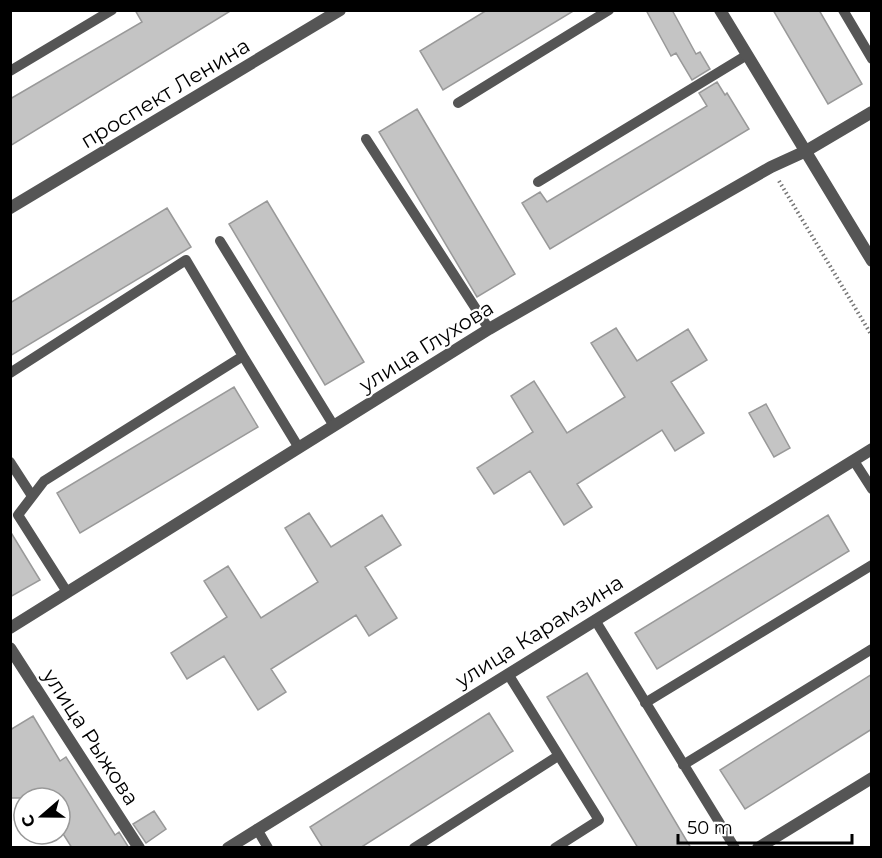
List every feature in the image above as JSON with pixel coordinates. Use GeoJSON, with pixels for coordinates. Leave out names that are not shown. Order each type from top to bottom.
{"type":"FeatureCollection","features":[{"type":"Feature","properties":{"kind":"street","name":"проспект Ленина"},"geometry":{"type":"LineString","coordinates":[[10,208],[340,10]]}},
{"type":"Feature","properties":{"kind":"street"},"geometry":{"type":"LineString","coordinates":[[720,10],[872,261]]}},
{"type":"Feature","properties":{"kind":"street","name":"улица Глухова"},"geometry":{"type":"LineString","coordinates":[[10,628],[489,329],[771,167],[806,151],[872,112]]}},
{"type":"Feature","properties":{"kind":"street","name":"улица Карамзина"},"geometry":{"type":"LineString","coordinates":[[228,848],[872,449]]}},
{"type":"Feature","properties":{"kind":"street","name":"улица Рыжова"},"geometry":{"type":"LineString","coordinates":[[10,648],[139,848]]}},
{"type":"Feature","properties":{"kind":"street"},"geometry":{"type":"LineString","coordinates":[[758,848],[872,778]]}},
{"type":"Feature","properties":{"kind":"lane"},"geometry":{"type":"LineString","coordinates":[[10,71],[112,10]]}},
{"type":"Feature","properties":{"kind":"lane"},"geometry":{"type":"LineString","coordinates":[[458,103],[609,10]]}},
{"type":"Feature","properties":{"kind":"lane"},"geometry":{"type":"LineString","coordinates":[[843,10],[872,59]]}},
{"type":"Feature","properties":{"kind":"lane"},"geometry":{"type":"LineString","coordinates":[[538,182],[747,55]]}},
{"type":"Feature","properties":{"kind":"lane"},"geometry":{"type":"LineString","coordinates":[[366,139],[489,329]]}},
{"type":"Feature","properties":{"kind":"lane"},"geometry":{"type":"LineString","coordinates":[[220,241],[334,426]]}},
{"type":"Feature","properties":{"kind":"lane"},"geometry":{"type":"LineString","coordinates":[[10,373],[186,260],[299,448]]}},
{"type":"Feature","properties":{"kind":"lane"},"geometry":{"type":"LineString","coordinates":[[67,592],[18,514],[44,481],[243,356]]}},
{"type":"Feature","properties":{"kind":"lane"},"geometry":{"type":"LineString","coordinates":[[854,460],[872,489]]}},
{"type":"Feature","properties":{"kind":"lane"},"geometry":{"type":"LineString","coordinates":[[10,462],[32,496]]}},
{"type":"Feature","properties":{"kind":"lane"},"geometry":{"type":"LineString","coordinates":[[10,527],[21,520]]}},
{"type":"Feature","properties":{"kind":"lane"},"geometry":{"type":"LineString","coordinates":[[645,702],[872,565]]}},
{"type":"Feature","properties":{"kind":"lane"},"geometry":{"type":"LineString","coordinates":[[594,620],[735,848]]}},
{"type":"Feature","properties":{"kind":"lane"},"geometry":{"type":"LineString","coordinates":[[683,765],[872,649]]}},
{"type":"Feature","properties":{"kind":"lane"},"geometry":{"type":"LineString","coordinates":[[507,674],[598,820],[555,848]]}},
{"type":"Feature","properties":{"kind":"lane"},"geometry":{"type":"LineString","coordinates":[[414,848],[558,756]]}},
{"type":"Feature","properties":{"kind":"lane"},"geometry":{"type":"LineString","coordinates":[[257,829],[268,848]]}},
{"type":"Feature","properties":{"kind":"path"},"geometry":{"type":"LineString","coordinates":[[771,167],[872,336]]}},
{"type":"Feature","properties":{"kind":"building"},"geometry":{"type":"Polygon","coordinates":[[[135,10],[232,10],[10,146],[10,99],[142,22],[135,10]]]}},
{"type":"Feature","properties":{"kind":"building"},"geometry":{"type":"Polygon","coordinates":[[[487,10],[575,10],[443,90],[420,51],[487,10]]]}},
{"type":"Feature","properties":{"kind":"building"},"geometry":{"type":"Polygon","coordinates":[[[646,10],[672,10],[696,54],[700,52],[710,69],[692,80],[676,53],[671,56],[646,10]]]}},
{"type":"Feature","properties":{"kind":"building"},"geometry":{"type":"Polygon","coordinates":[[[773,10],[819,10],[862,84],[828,104],[773,10]]]}},
{"type":"Feature","properties":{"kind":"building"},"geometry":{"type":"Polygon","coordinates":[[[717,82],[725,95],[727,93],[749,129],[550,249],[522,203],[540,192],[547,202],[707,106],[699,93],[717,82]]]}},
{"type":"Feature","properties":{"kind":"building"},"geometry":{"type":"Polygon","coordinates":[[[417,109],[515,274],[477,297],[379,132],[417,109]]]}},
{"type":"Feature","properties":{"kind":"building"},"geometry":{"type":"Polygon","coordinates":[[[267,201],[364,362],[325,385],[229,224],[267,201]]]}},
{"type":"Feature","properties":{"kind":"building"},"geometry":{"type":"Polygon","coordinates":[[[167,208],[191,247],[10,356],[10,303],[167,208]]]}},
{"type":"Feature","properties":{"kind":"building"},"geometry":{"type":"Polygon","coordinates":[[[616,328],[637,361],[688,329],[707,360],[671,382],[704,433],[675,451],[662,430],[577,484],[592,507],[564,525],[530,471],[494,494],[477,468],[533,432],[511,396],[534,381],[567,433],[625,397],[591,343],[616,328]]]}},
{"type":"Feature","properties":{"kind":"building"},"geometry":{"type":"Polygon","coordinates":[[[234,387],[258,427],[80,533],[57,493],[234,387]]]}},
{"type":"Feature","properties":{"kind":"building"},"geometry":{"type":"Polygon","coordinates":[[[766,404],[790,448],[774,457],[749,413],[766,404]]]}},
{"type":"Feature","properties":{"kind":"building"},"geometry":{"type":"Polygon","coordinates":[[[309,513],[331,547],[382,515],[401,545],[365,567],[397,618],[369,636],[356,615],[271,669],[286,692],[258,710],[224,656],[187,679],[171,653],[227,617],[204,581],[228,566],[261,618],[318,582],[285,528],[309,513]]]}},
{"type":"Feature","properties":{"kind":"building"},"geometry":{"type":"Polygon","coordinates":[[[828,515],[849,551],[657,669],[635,633],[828,515]]]}},
{"type":"Feature","properties":{"kind":"building"},"geometry":{"type":"Polygon","coordinates":[[[10,531],[40,580],[10,597],[10,531]]]}},
{"type":"Feature","properties":{"kind":"building"},"geometry":{"type":"Polygon","coordinates":[[[587,673],[691,848],[638,848],[547,697],[587,673]]]}},
{"type":"Feature","properties":{"kind":"building"},"geometry":{"type":"Polygon","coordinates":[[[872,674],[872,729],[745,809],[720,770],[872,674]]]}},
{"type":"Feature","properties":{"kind":"building"},"geometry":{"type":"Polygon","coordinates":[[[489,713],[513,751],[360,848],[323,848],[310,827],[489,713]]]}},
{"type":"Feature","properties":{"kind":"building"},"geometry":{"type":"Polygon","coordinates":[[[33,716],[60,761],[66,757],[115,835],[119,832],[129,848],[72,848],[72,786],[12,786],[12,798],[10,798],[10,730],[33,716]]]}},
{"type":"Feature","properties":{"kind":"building"},"geometry":{"type":"Polygon","coordinates":[[[154,811],[166,829],[146,843],[133,824],[154,811]]]}}]}
